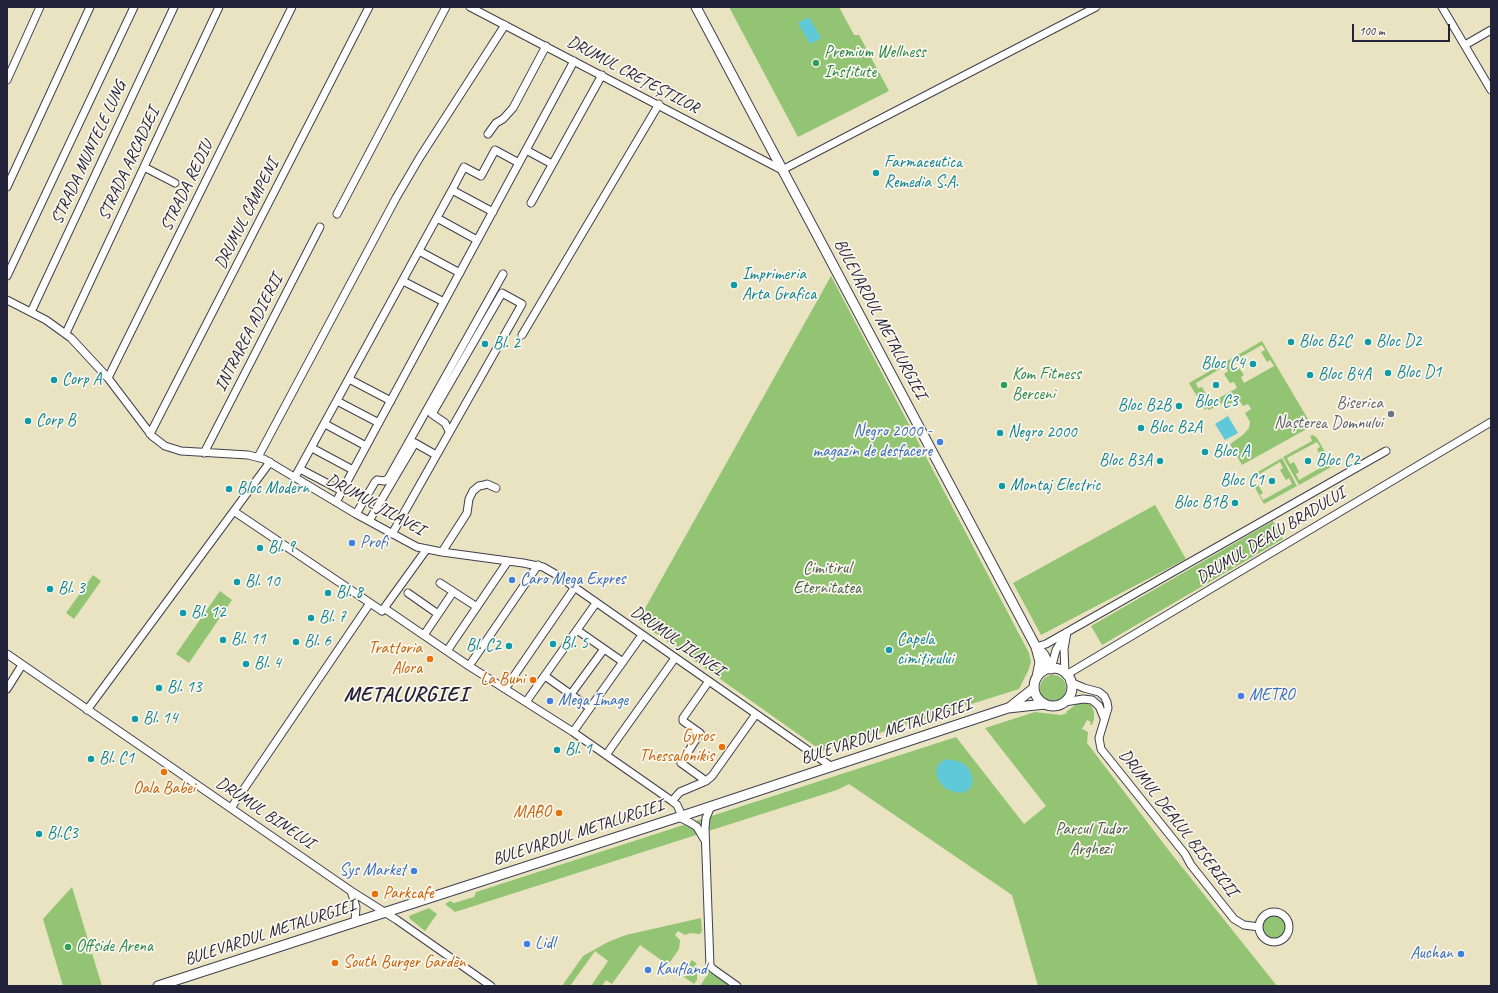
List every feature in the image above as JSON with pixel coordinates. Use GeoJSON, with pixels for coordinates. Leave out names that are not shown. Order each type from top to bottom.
{"type":"FeatureCollection","features":[{"type":"Feature","properties":{"kind":"main road","name":"BULEVARDUL METALURGIEI"},"geometry":{"type":"LineString","coordinates":[[696,7],[1036,647],[1040,662],[1037,677]]}},
{"type":"Feature","properties":{"kind":"main road","name":"BULEVARDUL METALURGIEI"},"geometry":{"type":"LineString","coordinates":[[1036,647],[1044,655],[1051,669]]}},
{"type":"Feature","properties":{"kind":"main road"},"geometry":{"type":"LineString","coordinates":[[1058,669],[1067,677],[1071,692],[1065,702],[1053,706],[1045,704],[1037,698],[1034,688],[1037,677],[1044,671],[1058,669]]}},
{"type":"Feature","properties":{"kind":"main road","name":"BULEVARDUL METALURGIEI"},"geometry":{"type":"LineString","coordinates":[[1008,708],[1034,688]]}},
{"type":"Feature","properties":{"kind":"main road","name":"BULEVARDUL METALURGIEI"},"geometry":{"type":"LineString","coordinates":[[158,986],[832,767],[1008,708],[1045,704]]}},
{"type":"Feature","properties":{"kind":"street"},"geometry":{"type":"LineString","coordinates":[[7,80],[40,7]]}},
{"type":"Feature","properties":{"kind":"street"},"geometry":{"type":"LineString","coordinates":[[7,187],[90,7]]}},
{"type":"Feature","properties":{"kind":"street"},"geometry":{"type":"LineString","coordinates":[[7,276],[134,7]]}},
{"type":"Feature","properties":{"kind":"street","name":"STRADA MUNTELE LUNG"},"geometry":{"type":"LineString","coordinates":[[31,312],[174,7]]}},
{"type":"Feature","properties":{"kind":"street","name":"STRADA ARCADIEI"},"geometry":{"type":"LineString","coordinates":[[66,333],[219,7]]}},
{"type":"Feature","properties":{"kind":"street","name":"STRADA REDIU"},"geometry":{"type":"LineString","coordinates":[[108,378],[292,7]]}},
{"type":"Feature","properties":{"kind":"street","name":"DRUMUL CÂMPENI"},"geometry":{"type":"LineString","coordinates":[[150,434],[369,7]]}},
{"type":"Feature","properties":{"kind":"street"},"geometry":{"type":"LineString","coordinates":[[337,214],[446,7]]}},
{"type":"Feature","properties":{"kind":"street","name":"DRUMUL CREȚEȘTILOR"},"geometry":{"type":"LineString","coordinates":[[470,7],[782,170]]}},
{"type":"Feature","properties":{"kind":"street"},"geometry":{"type":"LineString","coordinates":[[782,170],[1096,7]]}},
{"type":"Feature","properties":{"kind":"street"},"geometry":{"type":"LineString","coordinates":[[1446,8],[1465,45],[1488,78],[1491,90]]}},
{"type":"Feature","properties":{"kind":"street"},"geometry":{"type":"LineString","coordinates":[[258,457],[396,198],[424,151],[505,25]]}},
{"type":"Feature","properties":{"kind":"street"},"geometry":{"type":"LineString","coordinates":[[1465,45],[1491,30]]}},
{"type":"Feature","properties":{"kind":"street"},"geometry":{"type":"LineString","coordinates":[[488,134],[496,122],[503,119],[513,108],[546,46]]}},
{"type":"Feature","properties":{"kind":"street"},"geometry":{"type":"LineString","coordinates":[[336,502],[574,60]]}},
{"type":"Feature","properties":{"kind":"street"},"geometry":{"type":"LineString","coordinates":[[531,203],[602,75]]}},
{"type":"Feature","properties":{"kind":"street"},"geometry":{"type":"LineString","coordinates":[[522,335],[658,104]]}},
{"type":"Feature","properties":{"kind":"street"},"geometry":{"type":"LineString","coordinates":[[295,477],[464,167],[481,176],[495,150],[519,163]]}},
{"type":"Feature","properties":{"kind":"street"},"geometry":{"type":"LineString","coordinates":[[526,150],[552,164]]}},
{"type":"Feature","properties":{"kind":"street"},"geometry":{"type":"LineString","coordinates":[[144,167],[175,183]]}},
{"type":"Feature","properties":{"kind":"street"},"geometry":{"type":"LineString","coordinates":[[452,190],[493,212]]}},
{"type":"Feature","properties":{"kind":"street"},"geometry":{"type":"LineString","coordinates":[[437,218],[478,240]]}},
{"type":"Feature","properties":{"kind":"street","name":"INTRAREA ADIERII"},"geometry":{"type":"LineString","coordinates":[[204,453],[320,227]]}},
{"type":"Feature","properties":{"kind":"street"},"geometry":{"type":"LineString","coordinates":[[419,251],[460,273]]}},
{"type":"Feature","properties":{"kind":"street"},"geometry":{"type":"LineString","coordinates":[[356,514],[375,482],[377,480],[384,481],[388,478],[504,274]]}},
{"type":"Feature","properties":{"kind":"street"},"geometry":{"type":"LineString","coordinates":[[403,281],[444,302]]}},
{"type":"Feature","properties":{"kind":"street"},"geometry":{"type":"LineString","coordinates":[[392,534],[522,304],[502,293],[432,414],[445,423],[449,431]]}},
{"type":"Feature","properties":{"kind":"street","name":"DRUMUL JILAVEI"},"geometry":{"type":"LineString","coordinates":[[7,300],[31,312],[66,333],[108,378],[150,434],[170,449],[258,457],[270,462],[356,514],[408,543],[426,550],[538,565],[549,570],[832,767]]}},
{"type":"Feature","properties":{"kind":"street"},"geometry":{"type":"LineString","coordinates":[[349,379],[391,400]]}},
{"type":"Feature","properties":{"kind":"street"},"geometry":{"type":"LineString","coordinates":[[337,401],[379,423]]}},
{"type":"Feature","properties":{"kind":"street","name":"DRUMUL DEALU BRADULUI"},"geometry":{"type":"LineString","coordinates":[[1067,677],[1491,422]]}},
{"type":"Feature","properties":{"kind":"street"},"geometry":{"type":"LineString","coordinates":[[325,424],[366,446]]}},
{"type":"Feature","properties":{"kind":"street"},"geometry":{"type":"LineString","coordinates":[[369,521],[415,443],[436,455]]}},
{"type":"Feature","properties":{"kind":"street"},"geometry":{"type":"LineString","coordinates":[[312,448],[353,470]]}},
{"type":"Feature","properties":{"kind":"street"},"geometry":{"type":"LineString","coordinates":[[1036,647],[1046,644],[1386,451]]}},
{"type":"Feature","properties":{"kind":"street"},"geometry":{"type":"LineString","coordinates":[[87,710],[235,512],[270,462]]}},
{"type":"Feature","properties":{"kind":"street"},"geometry":{"type":"LineString","coordinates":[[300,469],[342,492]]}},
{"type":"Feature","properties":{"kind":"street"},"geometry":{"type":"LineString","coordinates":[[442,552],[467,513],[469,499],[475,489],[479,486],[487,484],[496,488]]}},
{"type":"Feature","properties":{"kind":"street"},"geometry":{"type":"LineString","coordinates":[[235,512],[382,611],[426,550]]}},
{"type":"Feature","properties":{"kind":"street"},"geometry":{"type":"LineString","coordinates":[[447,651],[508,561]]}},
{"type":"Feature","properties":{"kind":"street"},"geometry":{"type":"LineString","coordinates":[[469,666],[538,565]]}},
{"type":"Feature","properties":{"kind":"street"},"geometry":{"type":"LineString","coordinates":[[440,583],[477,607]]}},
{"type":"Feature","properties":{"kind":"street"},"geometry":{"type":"LineString","coordinates":[[505,689],[575,587]]}},
{"type":"Feature","properties":{"kind":"street"},"geometry":{"type":"LineString","coordinates":[[408,592],[438,614]]}},
{"type":"Feature","properties":{"kind":"street"},"geometry":{"type":"LineString","coordinates":[[424,635],[453,592]]}},
{"type":"Feature","properties":{"kind":"street"},"geometry":{"type":"LineString","coordinates":[[526,702],[596,602]]}},
{"type":"Feature","properties":{"kind":"street"},"geometry":{"type":"LineString","coordinates":[[231,808],[370,603]]}},
{"type":"Feature","properties":{"kind":"street"},"geometry":{"type":"LineString","coordinates":[[384,608],[469,666],[573,732],[672,801],[677,805],[680,816],[697,827],[704,841]]}},
{"type":"Feature","properties":{"kind":"street"},"geometry":{"type":"LineString","coordinates":[[577,630],[622,662]]}},
{"type":"Feature","properties":{"kind":"street"},"geometry":{"type":"LineString","coordinates":[[1067,632],[1064,649],[1067,677]]}},
{"type":"Feature","properties":{"kind":"street"},"geometry":{"type":"LineString","coordinates":[[1051,669],[1056,650],[1067,632]]}},
{"type":"Feature","properties":{"kind":"street"},"geometry":{"type":"LineString","coordinates":[[573,732],[642,635]]}},
{"type":"Feature","properties":{"kind":"street"},"geometry":{"type":"LineString","coordinates":[[571,694],[604,649]]}},
{"type":"Feature","properties":{"kind":"street","name":"DRUMUL BINELUI"},"geometry":{"type":"LineString","coordinates":[[7,654],[351,891],[386,912],[491,986]]}},
{"type":"Feature","properties":{"kind":"street"},"geometry":{"type":"LineString","coordinates":[[606,755],[675,658]]}},
{"type":"Feature","properties":{"kind":"street"},"geometry":{"type":"LineString","coordinates":[[7,689],[22,665]]}},
{"type":"Feature","properties":{"kind":"street"},"geometry":{"type":"LineString","coordinates":[[545,676],[590,708]]}},
{"type":"Feature","properties":{"kind":"street","name":"DRUMUL DEALUL BISERICII"},"geometry":{"type":"LineString","coordinates":[[1067,677],[1084,688],[1099,692],[1104,696],[1108,705],[1099,741],[1101,749],[1185,854],[1191,865],[1234,919],[1244,925],[1259,927]]}},
{"type":"Feature","properties":{"kind":"street"},"geometry":{"type":"LineString","coordinates":[[706,781],[681,762],[700,733],[684,721],[683,718],[709,681]]}},
{"type":"Feature","properties":{"kind":"street"},"geometry":{"type":"LineString","coordinates":[[1065,702],[1083,699],[1092,700],[1099,706],[1104,718]]}},
{"type":"Feature","properties":{"kind":"street"},"geometry":{"type":"LineString","coordinates":[[672,801],[680,792],[706,781],[715,772],[756,714]]}},
{"type":"Feature","properties":{"kind":"street"},"geometry":{"type":"LineString","coordinates":[[710,806],[705,821],[704,841],[710,966],[737,986]]}},
{"type":"Feature","properties":{"kind":"street"},"geometry":{"type":"LineString","coordinates":[[351,891],[356,907],[355,922]]}},
{"type":"Feature","properties":{"kind":"street"},"geometry":{"type":"LineString","coordinates":[[1276,912],[1284,916],[1288,922],[1289,928],[1284,939],[1272,942],[1264,938],[1259,927],[1261,919],[1264,915],[1276,912]]}},
{"type":"Feature","properties":{"kind":"green space","name":"Premium Wellness Institute"},"geometry":{"type":"Polygon","coordinates":[[[729,7],[839,7],[854,35],[859,35],[889,91],[798,137],[729,7]]]}},
{"type":"Feature","properties":{"kind":"green space","name":"Cimitirul Eternitatea"},"geometry":{"type":"Polygon","coordinates":[[[831,276],[1029,653],[1031,662],[1019,689],[822,751],[638,621],[831,276]]]}},
{"type":"Feature","properties":{"kind":"green space"},"geometry":{"type":"Polygon","coordinates":[[[1262,341],[1312,426],[1242,465],[1230,444],[1243,435],[1249,428],[1250,422],[1245,413],[1251,409],[1248,404],[1243,406],[1239,400],[1228,407],[1224,402],[1209,410],[1207,408],[1205,410],[1189,383],[1262,341]],[[1262,345],[1232,362],[1235,367],[1238,366],[1244,375],[1241,377],[1244,383],[1274,366],[1270,360],[1267,362],[1261,352],[1265,350],[1262,345]],[[1225,366],[1196,383],[1198,388],[1202,387],[1207,396],[1204,398],[1208,404],[1237,388],[1234,382],[1230,383],[1224,374],[1228,371],[1225,366]]]}},
{"type":"Feature","properties":{"kind":"green space"},"geometry":{"type":"Polygon","coordinates":[[[1313,435],[1317,438],[1333,466],[1299,485],[1283,457],[1312,441],[1310,436],[1313,435]],[[1317,442],[1287,458],[1290,464],[1294,462],[1299,472],[1296,474],[1299,480],[1329,463],[1326,457],[1322,459],[1317,449],[1320,447],[1317,442]]]}},
{"type":"Feature","properties":{"kind":"green space"},"geometry":{"type":"Polygon","coordinates":[[[1282,458],[1297,486],[1264,504],[1249,477],[1282,458]],[[1280,462],[1251,479],[1254,485],[1257,483],[1263,493],[1260,495],[1263,500],[1292,484],[1289,478],[1286,480],[1280,470],[1283,468],[1280,462]]]}},
{"type":"Feature","properties":{"kind":"green space"},"geometry":{"type":"Polygon","coordinates":[[[1155,505],[1186,559],[1041,635],[1013,583],[1155,505]]]}},
{"type":"Feature","properties":{"kind":"green space"},"geometry":{"type":"Polygon","coordinates":[[[1273,521],[1283,539],[1102,645],[1091,626],[1273,521]]]}},
{"type":"Feature","properties":{"kind":"green space"},"geometry":{"type":"Polygon","coordinates":[[[93,575],[101,581],[74,619],[66,613],[93,575]]]}},
{"type":"Feature","properties":{"kind":"green space"},"geometry":{"type":"Polygon","coordinates":[[[220,591],[232,600],[189,663],[176,654],[220,591]]]}},
{"type":"Feature","properties":{"kind":"green space"},"geometry":{"type":"Polygon","coordinates":[[[1053,675],[1062,679],[1066,688],[1062,697],[1053,701],[1044,697],[1040,688],[1044,679],[1053,675]]]}},
{"type":"Feature","properties":{"kind":"green space","name":"Parcul Tudor Arghezi"},"geometry":{"type":"Polygon","coordinates":[[[1078,703],[1091,705],[1094,712],[1092,725],[1090,724],[1091,722],[1087,720],[1082,729],[1088,732],[1087,743],[1170,852],[1277,986],[1038,986],[1012,895],[849,784],[837,790],[455,912],[445,904],[450,901],[454,903],[474,897],[476,892],[956,737],[1024,824],[1046,806],[985,728],[1035,712],[1061,715],[1067,713],[1066,712],[1078,703]]]}},
{"type":"Feature","properties":{"kind":"green space"},"geometry":{"type":"Polygon","coordinates":[[[72,887],[102,986],[63,986],[43,919],[72,887]]]}},
{"type":"Feature","properties":{"kind":"green space"},"geometry":{"type":"Polygon","coordinates":[[[429,908],[437,914],[425,931],[410,919],[409,916],[429,908]]]}},
{"type":"Feature","properties":{"kind":"green space"},"geometry":{"type":"Polygon","coordinates":[[[1274,914],[1283,918],[1287,927],[1283,936],[1274,940],[1265,936],[1261,927],[1265,918],[1274,914]]]}},
{"type":"Feature","properties":{"kind":"green space"},"geometry":{"type":"Polygon","coordinates":[[[701,918],[702,931],[700,934],[690,933],[685,935],[678,931],[675,935],[680,940],[679,949],[668,965],[640,945],[612,984],[606,980],[602,986],[591,986],[608,961],[595,951],[570,986],[562,986],[583,956],[608,942],[626,935],[701,918]]]}},
{"type":"Feature","properties":{"kind":"green space"},"geometry":{"type":"Polygon","coordinates":[[[692,960],[697,966],[697,980],[694,984],[681,975],[692,960]]]}},
{"type":"Feature","properties":{"kind":"green space"},"geometry":{"type":"Polygon","coordinates":[[[709,972],[716,977],[718,975],[733,986],[700,986],[709,972]]]}},
{"type":"Feature","properties":{"kind":"water"},"geometry":{"type":"Polygon","coordinates":[[[809,17],[821,38],[810,44],[798,23],[809,17]]]}},
{"type":"Feature","properties":{"kind":"water"},"geometry":{"type":"Polygon","coordinates":[[[1228,416],[1238,433],[1225,440],[1215,424],[1228,416]]]}},
{"type":"Feature","properties":{"kind":"water"},"geometry":{"type":"Polygon","coordinates":[[[947,759],[961,762],[969,769],[973,780],[969,790],[961,793],[954,792],[945,788],[939,781],[936,774],[937,767],[941,762],[947,759]]]}},
{"type":"Feature","properties":{"kind":"place","name":"Premium Wellness Institute"},"geometry":{"type":"Point","coordinates":[816,63]}},
{"type":"Feature","properties":{"kind":"place","name":"Farmaceutica Remedia S.A."},"geometry":{"type":"Point","coordinates":[876,173]}},
{"type":"Feature","properties":{"kind":"place","name":"Imprimeria Arta Grafica"},"geometry":{"type":"Point","coordinates":[734,285]}},
{"type":"Feature","properties":{"kind":"place","name":"Bloc B2C"},"geometry":{"type":"Point","coordinates":[1291,342]}},
{"type":"Feature","properties":{"kind":"place","name":"Bloc D2"},"geometry":{"type":"Point","coordinates":[1368,342]}},
{"type":"Feature","properties":{"kind":"place","name":"Bl. 2"},"geometry":{"type":"Point","coordinates":[485,344]}},
{"type":"Feature","properties":{"kind":"place","name":"Bloc C4"},"geometry":{"type":"Point","coordinates":[1253,364]}},
{"type":"Feature","properties":{"kind":"place","name":"Bloc D1"},"geometry":{"type":"Point","coordinates":[1388,373]}},
{"type":"Feature","properties":{"kind":"place","name":"Bloc B4A"},"geometry":{"type":"Point","coordinates":[1310,375]}},
{"type":"Feature","properties":{"kind":"place","name":"Corp A"},"geometry":{"type":"Point","coordinates":[54,380]}},
{"type":"Feature","properties":{"kind":"place","name":"Kom Fitness Berceni"},"geometry":{"type":"Point","coordinates":[1004,385]}},
{"type":"Feature","properties":{"kind":"place","name":"Bloc C3"},"geometry":{"type":"Point","coordinates":[1216,385]}},
{"type":"Feature","properties":{"kind":"place","name":"Bloc B2B"},"geometry":{"type":"Point","coordinates":[1179,406]}},
{"type":"Feature","properties":{"kind":"place","name":"Biserica Nașterea Domnului"},"geometry":{"type":"Point","coordinates":[1391,414]}},
{"type":"Feature","properties":{"kind":"place","name":"Corp B"},"geometry":{"type":"Point","coordinates":[28,421]}},
{"type":"Feature","properties":{"kind":"place","name":"Bloc B2A"},"geometry":{"type":"Point","coordinates":[1141,428]}},
{"type":"Feature","properties":{"kind":"place","name":"Negro 2000"},"geometry":{"type":"Point","coordinates":[1000,433]}},
{"type":"Feature","properties":{"kind":"place","name":"Negro 2000 - magazin de desfacere"},"geometry":{"type":"Point","coordinates":[940,442]}},
{"type":"Feature","properties":{"kind":"place","name":"Bloc A"},"geometry":{"type":"Point","coordinates":[1205,452]}},
{"type":"Feature","properties":{"kind":"place","name":"Bloc B3A"},"geometry":{"type":"Point","coordinates":[1160,461]}},
{"type":"Feature","properties":{"kind":"place","name":"Bloc C2"},"geometry":{"type":"Point","coordinates":[1308,461]}},
{"type":"Feature","properties":{"kind":"place","name":"Bloc C1"},"geometry":{"type":"Point","coordinates":[1272,481]}},
{"type":"Feature","properties":{"kind":"place","name":"Montaj Electric"},"geometry":{"type":"Point","coordinates":[1002,486]}},
{"type":"Feature","properties":{"kind":"place","name":"Bloc Modern"},"geometry":{"type":"Point","coordinates":[229,489]}},
{"type":"Feature","properties":{"kind":"place","name":"Bloc B1B"},"geometry":{"type":"Point","coordinates":[1235,503]}},
{"type":"Feature","properties":{"kind":"place","name":"Profi"},"geometry":{"type":"Point","coordinates":[352,543]}},
{"type":"Feature","properties":{"kind":"place","name":"Bl. 9"},"geometry":{"type":"Point","coordinates":[260,548]}},
{"type":"Feature","properties":{"kind":"place","name":"Caro Mega Expres"},"geometry":{"type":"Point","coordinates":[512,580]}},
{"type":"Feature","properties":{"kind":"place","name":"Bl. 10"},"geometry":{"type":"Point","coordinates":[237,582]}},
{"type":"Feature","properties":{"kind":"place","name":"Bl. 3"},"geometry":{"type":"Point","coordinates":[50,589]}},
{"type":"Feature","properties":{"kind":"place","name":"Bl. 8"},"geometry":{"type":"Point","coordinates":[328,593]}},
{"type":"Feature","properties":{"kind":"place","name":"Bl. 12"},"geometry":{"type":"Point","coordinates":[183,613]}},
{"type":"Feature","properties":{"kind":"place","name":"Bl. 7"},"geometry":{"type":"Point","coordinates":[311,618]}},
{"type":"Feature","properties":{"kind":"place","name":"Bl. 11"},"geometry":{"type":"Point","coordinates":[223,640]}},
{"type":"Feature","properties":{"kind":"place","name":"Bl. 6"},"geometry":{"type":"Point","coordinates":[296,642]}},
{"type":"Feature","properties":{"kind":"place","name":"Bl. 5"},"geometry":{"type":"Point","coordinates":[553,644]}},
{"type":"Feature","properties":{"kind":"place","name":"Bl. C2"},"geometry":{"type":"Point","coordinates":[509,646]}},
{"type":"Feature","properties":{"kind":"place","name":"Capela cimitirului"},"geometry":{"type":"Point","coordinates":[889,650]}},
{"type":"Feature","properties":{"kind":"place","name":"Trattoria Alora"},"geometry":{"type":"Point","coordinates":[430,659]}},
{"type":"Feature","properties":{"kind":"place","name":"Bl. 4"},"geometry":{"type":"Point","coordinates":[246,664]}},
{"type":"Feature","properties":{"kind":"place","name":"La Buni"},"geometry":{"type":"Point","coordinates":[533,680]}},
{"type":"Feature","properties":{"kind":"place","name":"Bl. 13"},"geometry":{"type":"Point","coordinates":[159,688]}},
{"type":"Feature","properties":{"kind":"place","name":"METRO"},"geometry":{"type":"Point","coordinates":[1241,696]}},
{"type":"Feature","properties":{"kind":"place","name":"Mega Image"},"geometry":{"type":"Point","coordinates":[550,701]}},
{"type":"Feature","properties":{"kind":"place","name":"Bl. 14"},"geometry":{"type":"Point","coordinates":[135,719]}},
{"type":"Feature","properties":{"kind":"place","name":"Gyros Thessalonikis"},"geometry":{"type":"Point","coordinates":[722,747]}},
{"type":"Feature","properties":{"kind":"place","name":"Bl. 1"},"geometry":{"type":"Point","coordinates":[557,750]}},
{"type":"Feature","properties":{"kind":"place","name":"Bl. C1"},"geometry":{"type":"Point","coordinates":[91,759]}},
{"type":"Feature","properties":{"kind":"place","name":"Oala Babei"},"geometry":{"type":"Point","coordinates":[164,772]}},
{"type":"Feature","properties":{"kind":"place","name":"MABO"},"geometry":{"type":"Point","coordinates":[559,813]}},
{"type":"Feature","properties":{"kind":"place","name":"Bl.C3"},"geometry":{"type":"Point","coordinates":[39,834]}},
{"type":"Feature","properties":{"kind":"place","name":"Sys Market"},"geometry":{"type":"Point","coordinates":[414,871]}},
{"type":"Feature","properties":{"kind":"place","name":"Parkcafe"},"geometry":{"type":"Point","coordinates":[375,894]}},
{"type":"Feature","properties":{"kind":"place","name":"Lidl"},"geometry":{"type":"Point","coordinates":[527,944]}},
{"type":"Feature","properties":{"kind":"place","name":"Offside Arena"},"geometry":{"type":"Point","coordinates":[68,947]}},
{"type":"Feature","properties":{"kind":"place","name":"Auchan"},"geometry":{"type":"Point","coordinates":[1461,954]}},
{"type":"Feature","properties":{"kind":"place","name":"South Burger Garden"},"geometry":{"type":"Point","coordinates":[335,963]}},
{"type":"Feature","properties":{"kind":"place","name":"Kaufland"},"geometry":{"type":"Point","coordinates":[648,970]}},
{"type":"Feature","properties":{"kind":"district","name":"METALURGIEI"},"geometry":{"type":"Point","coordinates":[406,695]}}]}
